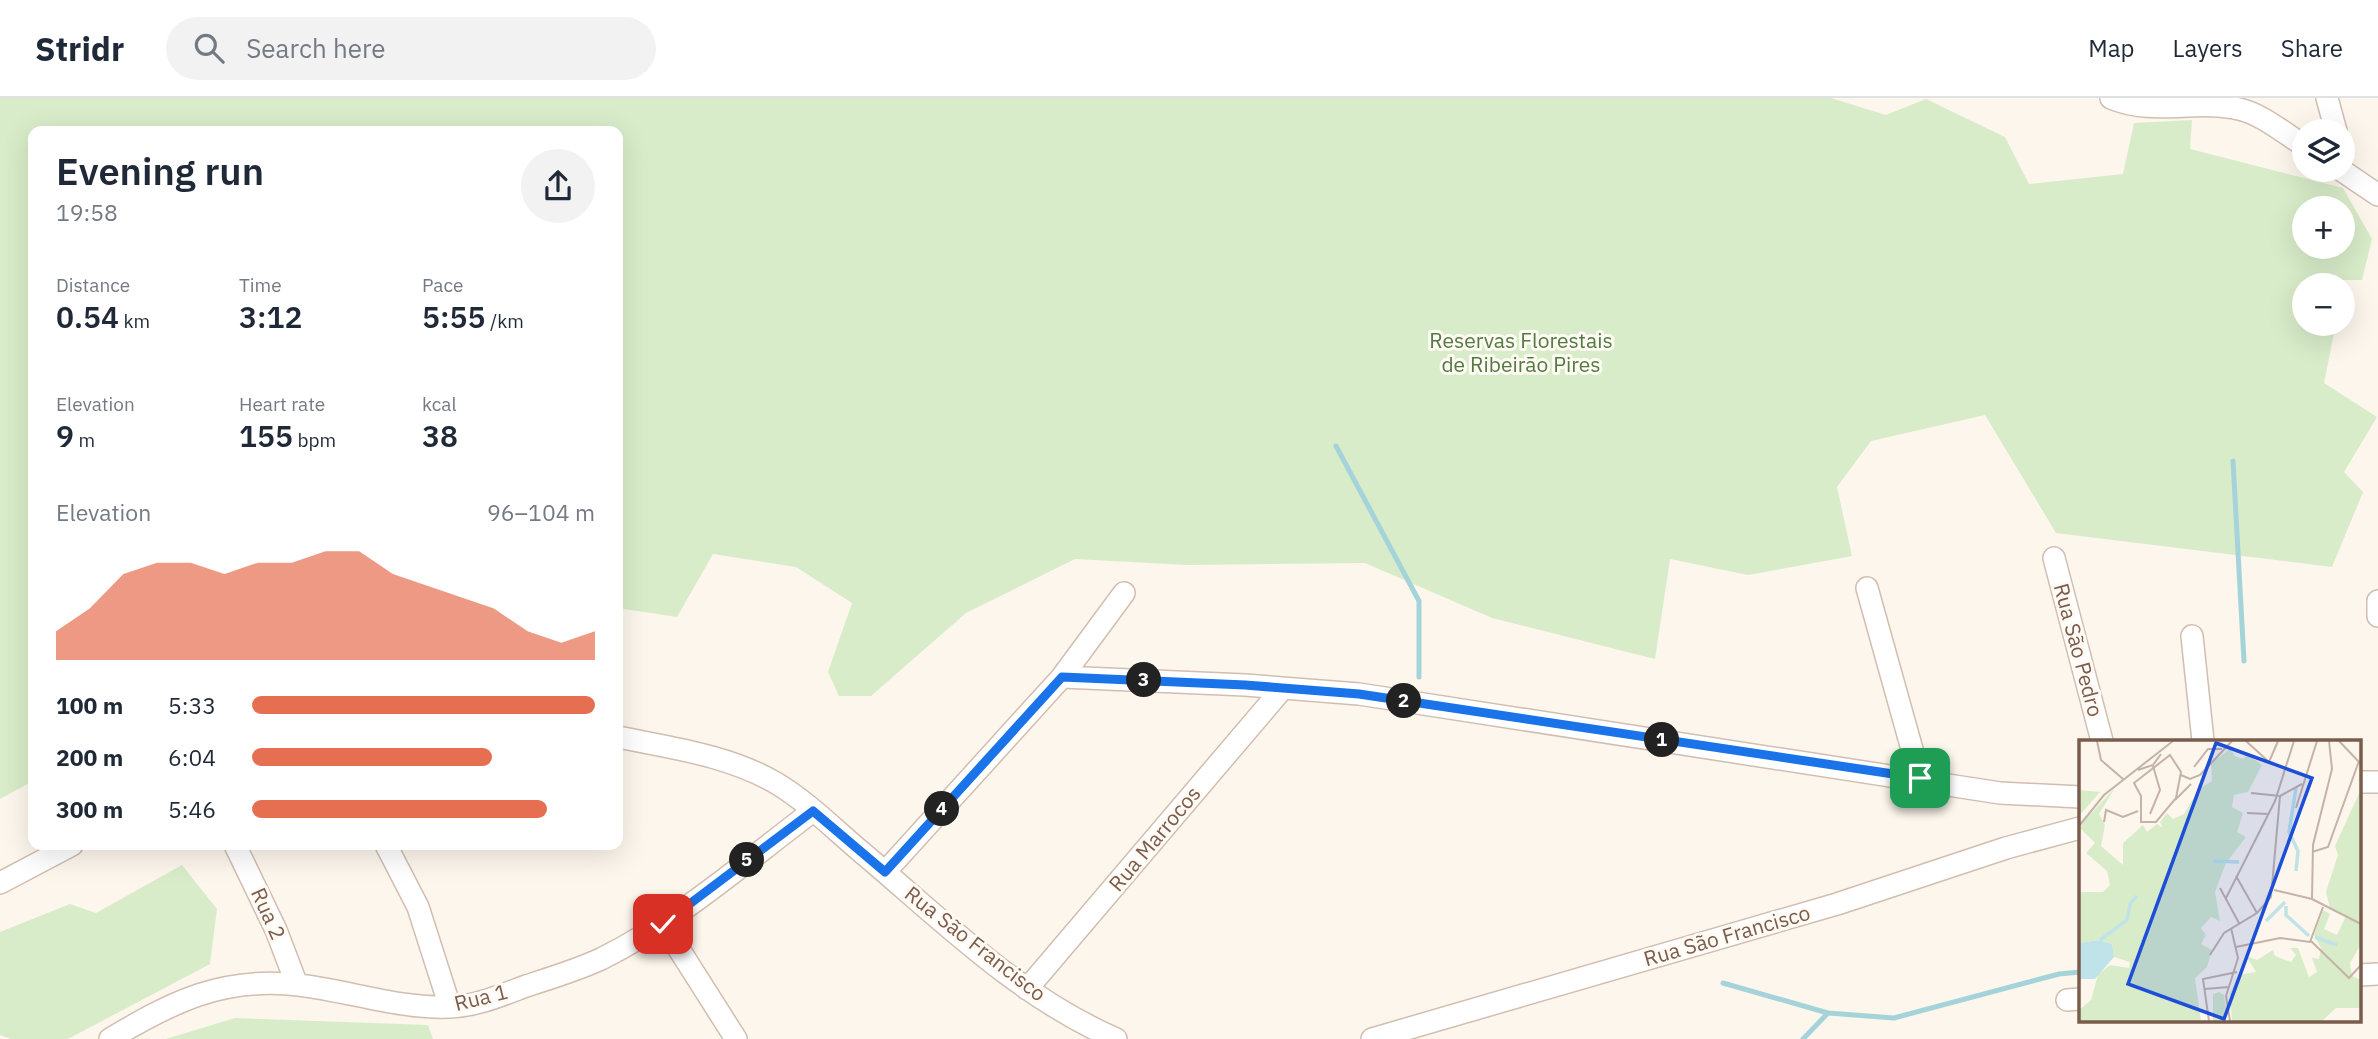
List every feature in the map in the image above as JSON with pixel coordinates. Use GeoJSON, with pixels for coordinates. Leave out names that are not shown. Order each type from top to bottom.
{"type":"FeatureCollection","features":[{"type":"Feature","properties":{"kind":"street"},"geometry":{"type":"LineString","coordinates":[[2111,98],[2143,108],[2225,106],[2244,109],[2292,138]]}},
{"type":"Feature","properties":{"kind":"street"},"geometry":{"type":"LineString","coordinates":[[2327,98],[2333,119]]}},
{"type":"Feature","properties":{"kind":"street"},"geometry":{"type":"LineString","coordinates":[[2355,177],[2378,195]]}},
{"type":"Feature","properties":{"kind":"street","name":"Rua São Pedro"},"geometry":{"type":"LineString","coordinates":[[2054,558],[2102,740]]}},
{"type":"Feature","properties":{"kind":"street"},"geometry":{"type":"LineString","coordinates":[[1867,588],[1920,778]]}},
{"type":"Feature","properties":{"kind":"street"},"geometry":{"type":"LineString","coordinates":[[885,872],[1062,677],[1124,593]]}},
{"type":"Feature","properties":{"kind":"street"},"geometry":{"type":"LineString","coordinates":[[2378,601],[2378,617]]}},
{"type":"Feature","properties":{"kind":"street"},"geometry":{"type":"LineString","coordinates":[[2192,636],[2203,740]]}},
{"type":"Feature","properties":{"kind":"street"},"geometry":{"type":"LineString","coordinates":[[1062,677],[1359,694],[1920,778],[2000,793],[2079,797]]}},
{"type":"Feature","properties":{"kind":"street","name":"Rua Marrocos"},"geometry":{"type":"LineString","coordinates":[[1027,989],[1283,688]]}},
{"type":"Feature","properties":{"kind":"street","name":"Rua São Francisco"},"geometry":{"type":"LineString","coordinates":[[623,738],[729,761],[777,784],[813,811],[952,931],[1027,989],[1116,1039]]}},
{"type":"Feature","properties":{"kind":"street"},"geometry":{"type":"LineString","coordinates":[[2360,782],[2378,782]]}},
{"type":"Feature","properties":{"kind":"street","name":"Rua 1"},"geometry":{"type":"LineString","coordinates":[[110,1039],[168,1005],[204,992],[244,985],[297,985],[419,1005],[450,1007],[487,1000],[601,959],[663,924],[813,811]]}},
{"type":"Feature","properties":{"kind":"street","name":"Rua São Francisco"},"geometry":{"type":"LineString","coordinates":[[1372,1039],[1837,904],[2006,848],[2079,829]]}},
{"type":"Feature","properties":{"kind":"street"},"geometry":{"type":"LineString","coordinates":[[0,883],[63,850]]}},
{"type":"Feature","properties":{"kind":"street","name":"Rua 2"},"geometry":{"type":"LineString","coordinates":[[238,850],[276,930],[297,985]]}},
{"type":"Feature","properties":{"kind":"street"},"geometry":{"type":"LineString","coordinates":[[389,850],[418,907],[450,1007]]}},
{"type":"Feature","properties":{"kind":"street"},"geometry":{"type":"LineString","coordinates":[[663,924],[736,1039]]}},
{"type":"Feature","properties":{"kind":"street"},"geometry":{"type":"LineString","coordinates":[[2360,975],[2378,974]]}},
{"type":"Feature","properties":{"kind":"green space","name":"Reservas Florestais de Ribeirão Pires"},"geometry":{"type":"Polygon","coordinates":[[[0,98],[1831,98],[1886,115],[1926,99],[2005,137],[2029,184],[2123,174],[2134,123],[2192,120],[2190,149],[2292,175],[2292,182],[2319,182],[2343,188],[2348,196],[2292,196],[2292,259],[2355,259],[2355,209],[2372,239],[2362,280],[2355,280],[2355,273],[2292,273],[2292,336],[2333,336],[2324,383],[2377,417],[2344,472],[2363,492],[2332,567],[2056,533],[1985,415],[1871,441],[1837,487],[1852,556],[1748,575],[1670,559],[1655,659],[1492,618],[1365,563],[1187,565],[1075,559],[966,613],[871,696],[839,696],[828,672],[852,603],[796,567],[713,554],[677,617],[623,609],[623,126],[28,126],[28,784],[0,799],[0,98]]]}},
{"type":"Feature","properties":{"kind":"green space"},"geometry":{"type":"Polygon","coordinates":[[[182,865],[217,909],[210,964],[68,1039],[11,1039],[0,1035],[0,932],[70,904],[96,913],[182,865]]]}},
{"type":"Feature","properties":{"kind":"green space"},"geometry":{"type":"Polygon","coordinates":[[[235,1018],[428,1025],[433,1039],[166,1039],[235,1018]]]}},
{"type":"Feature","properties":{"kind":"waterway"},"geometry":{"type":"LineString","coordinates":[[1336,446],[1419,601],[1419,677]]}},
{"type":"Feature","properties":{"kind":"waterway"},"geometry":{"type":"LineString","coordinates":[[2233,461],[2244,661]]}},
{"type":"Feature","properties":{"kind":"waterway"},"geometry":{"type":"LineString","coordinates":[[1803,1039],[1828,1013],[1894,1018],[2059,974],[2079,972]]}},
{"type":"Feature","properties":{"kind":"waterway"},"geometry":{"type":"LineString","coordinates":[[1723,983],[1828,1013]]}},
{"type":"Feature","properties":{"kind":"route"},"geometry":{"type":"LineString","coordinates":[[663,924],[813,811],[885,872],[1062,677],[1245,685],[1359,694],[1920,778]]}}]}
